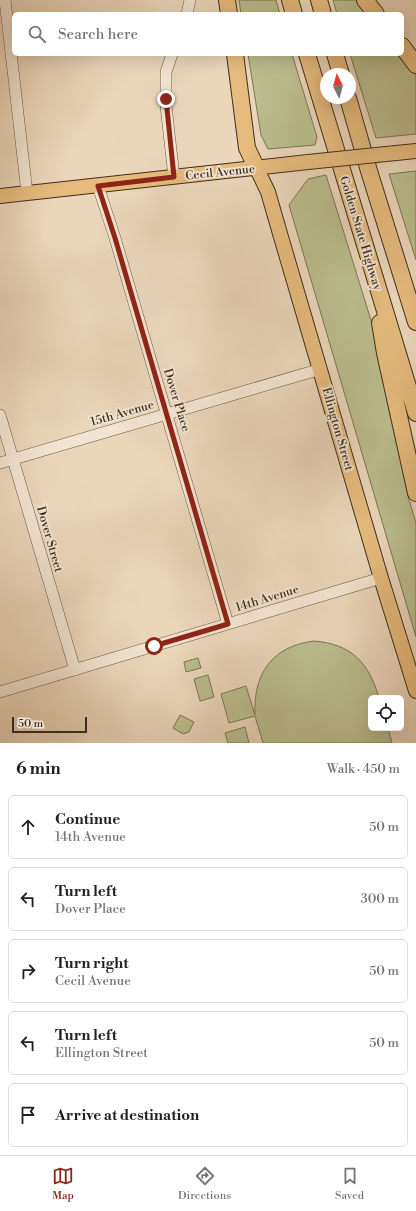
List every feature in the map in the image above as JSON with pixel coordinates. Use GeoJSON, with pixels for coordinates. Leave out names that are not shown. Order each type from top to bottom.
{"type":"FeatureCollection","features":[{"type":"Feature","properties":{"kind":"highway"},"geometry":{"type":"LineString","coordinates":[[227,0],[229,12]]}},
{"type":"Feature","properties":{"kind":"highway"},"geometry":{"type":"LineString","coordinates":[[290,0],[293,12]]}},
{"type":"Feature","properties":{"kind":"highway"},"geometry":{"type":"LineString","coordinates":[[319,0],[322,12]]}},
{"type":"Feature","properties":{"kind":"highway"},"geometry":{"type":"LineString","coordinates":[[365,0],[374,12]]}},
{"type":"Feature","properties":{"kind":"highway"},"geometry":{"type":"LineString","coordinates":[[404,49],[416,64]]}},
{"type":"Feature","properties":{"kind":"highway"},"geometry":{"type":"LineString","coordinates":[[235,56],[247,148],[257,169]]}},
{"type":"Feature","properties":{"kind":"highway","name":"Golden State Highway"},"geometry":{"type":"LineString","coordinates":[[307,56],[416,412]]}},
{"type":"Feature","properties":{"kind":"highway"},"geometry":{"type":"LineString","coordinates":[[336,56],[339,68]]}},
{"type":"Feature","properties":{"kind":"highway"},"geometry":{"type":"LineString","coordinates":[[350,104],[416,322]]}},
{"type":"Feature","properties":{"kind":"highway"},"geometry":{"type":"LineString","coordinates":[[371,266],[385,353],[416,493]]}},
{"type":"Feature","properties":{"kind":"main road","name":"Cecil Avenue"},"geometry":{"type":"LineString","coordinates":[[0,196],[416,151]]}},
{"type":"Feature","properties":{"kind":"main road","name":"Ellington Street"},"geometry":{"type":"LineString","coordinates":[[257,169],[268,192],[381,578],[416,691]]}},
{"type":"Feature","properties":{"kind":"street"},"geometry":{"type":"LineString","coordinates":[[5,0],[27,193]]}},
{"type":"Feature","properties":{"kind":"street"},"geometry":{"type":"LineString","coordinates":[[187,12],[190,0]]}},
{"type":"Feature","properties":{"kind":"street"},"geometry":{"type":"LineString","coordinates":[[171,56],[166,72],[166,106],[174,177]]}},
{"type":"Feature","properties":{"kind":"street","name":"Dover Place"},"geometry":{"type":"LineString","coordinates":[[98,186],[167,413],[228,624]]}},
{"type":"Feature","properties":{"kind":"street","name":"15th Avenue"},"geometry":{"type":"LineString","coordinates":[[0,463],[321,369]]}},
{"type":"Feature","properties":{"kind":"street","name":"Dover Street"},"geometry":{"type":"LineString","coordinates":[[0,415],[75,670]]}},
{"type":"Feature","properties":{"kind":"street","name":"14th Avenue"},"geometry":{"type":"LineString","coordinates":[[0,692],[381,578]]}},
{"type":"Feature","properties":{"kind":"green space"},"geometry":{"type":"Polygon","coordinates":[[[239,0],[276,0],[279,12],[241,12],[239,0]]]}},
{"type":"Feature","properties":{"kind":"green space"},"geometry":{"type":"Polygon","coordinates":[[[333,0],[360,0],[369,12],[336,12],[333,0]]]}},
{"type":"Feature","properties":{"kind":"green space"},"geometry":{"type":"Polygon","coordinates":[[[248,56],[293,56],[317,137],[315,145],[268,149],[261,135],[248,56]]]}},
{"type":"Feature","properties":{"kind":"green space"},"geometry":{"type":"Polygon","coordinates":[[[351,56],[403,56],[416,76],[416,134],[376,138],[356,73],[356,68],[354,68],[351,56]]]}},
{"type":"Feature","properties":{"kind":"green space"},"geometry":{"type":"Polygon","coordinates":[[[416,171],[416,260],[389,174],[416,171]]]}},
{"type":"Feature","properties":{"kind":"green space"},"geometry":{"type":"Polygon","coordinates":[[[326,175],[379,346],[408,496],[416,523],[416,637],[289,205],[308,179],[326,175]]]}},
{"type":"Feature","properties":{"kind":"green space"},"geometry":{"type":"Polygon","coordinates":[[[314,641],[339,646],[349,651],[364,665],[370,675],[378,695],[368,695],[368,731],[389,731],[392,743],[263,743],[255,716],[229,723],[221,694],[246,686],[255,715],[257,687],[268,664],[276,656],[299,644],[314,641]]]}},
{"type":"Feature","properties":{"kind":"green space"},"geometry":{"type":"Polygon","coordinates":[[[198,658],[201,668],[186,672],[184,662],[198,658]]]}},
{"type":"Feature","properties":{"kind":"green space"},"geometry":{"type":"Polygon","coordinates":[[[208,675],[214,697],[200,701],[194,679],[208,675]]]}},
{"type":"Feature","properties":{"kind":"green space"},"geometry":{"type":"Polygon","coordinates":[[[180,715],[194,722],[189,732],[183,734],[173,728],[180,715]]]}},
{"type":"Feature","properties":{"kind":"green space"},"geometry":{"type":"Polygon","coordinates":[[[245,727],[249,743],[228,743],[225,733],[245,727]]]}},
{"type":"Feature","properties":{"kind":"route"},"geometry":{"type":"LineString","coordinates":[[154,646],[228,624],[167,413],[98,186],[174,177],[166,99]]}}]}
